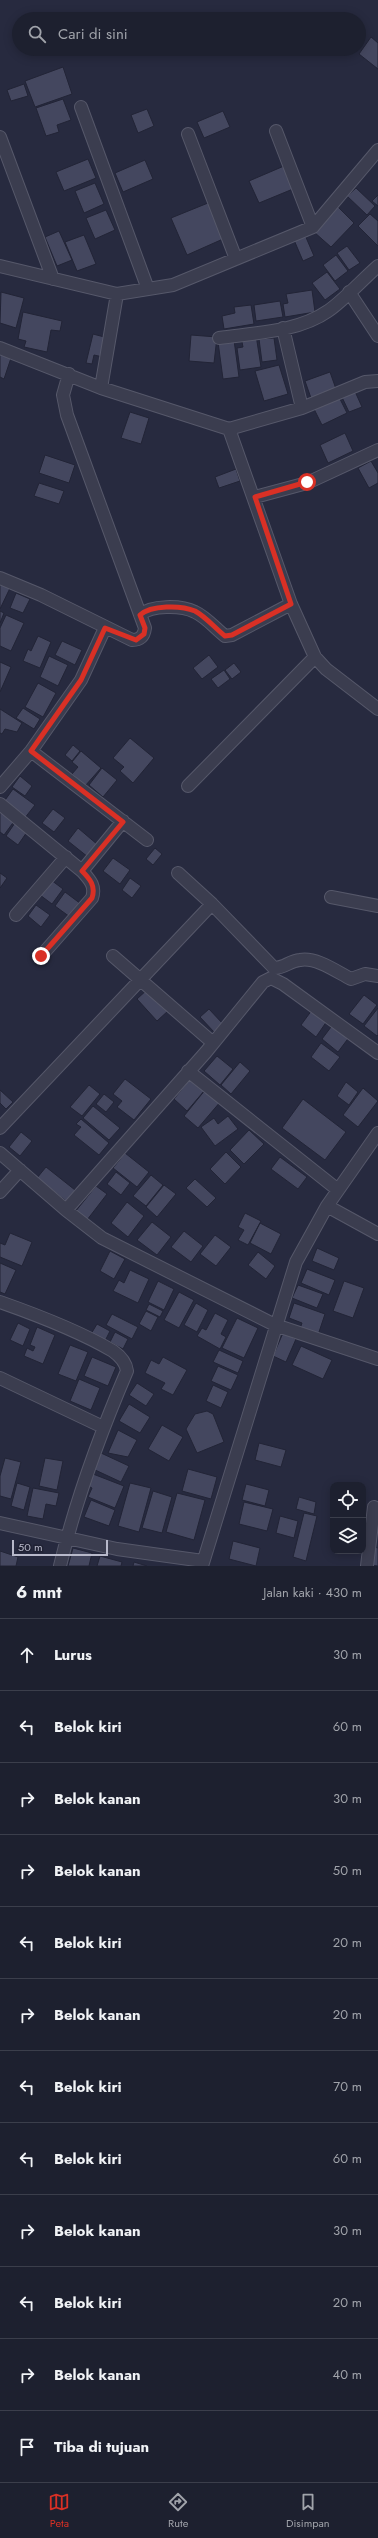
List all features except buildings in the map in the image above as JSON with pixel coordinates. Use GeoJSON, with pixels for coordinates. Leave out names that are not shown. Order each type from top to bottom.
{"type":"FeatureCollection","features":[{"type":"Feature","properties":{"kind":"street"},"geometry":{"type":"LineString","coordinates":[[81,107],[148,289]]}},
{"type":"Feature","properties":{"kind":"street"},"geometry":{"type":"LineString","coordinates":[[276,131],[313,227]]}},
{"type":"Feature","properties":{"kind":"street"},"geometry":{"type":"LineString","coordinates":[[188,134],[236,259]]}},
{"type":"Feature","properties":{"kind":"street"},"geometry":{"type":"LineString","coordinates":[[0,137],[53,279]]}},
{"type":"Feature","properties":{"kind":"street"},"geometry":{"type":"LineString","coordinates":[[0,266],[117,294],[173,285],[313,227],[378,150]]}},
{"type":"Feature","properties":{"kind":"street"},"geometry":{"type":"LineString","coordinates":[[219,338],[283,328],[316,319],[330,311],[378,266]]}},
{"type":"Feature","properties":{"kind":"street"},"geometry":{"type":"LineString","coordinates":[[349,292],[378,336]]}},
{"type":"Feature","properties":{"kind":"street"},"geometry":{"type":"LineString","coordinates":[[101,388],[117,294]]}},
{"type":"Feature","properties":{"kind":"street"},"geometry":{"type":"LineString","coordinates":[[283,328],[302,408]]}},
{"type":"Feature","properties":{"kind":"street"},"geometry":{"type":"LineString","coordinates":[[0,348],[69,374],[101,388],[229,429],[302,408],[365,382],[378,381]]}},
{"type":"Feature","properties":{"kind":"street"},"geometry":{"type":"LineString","coordinates":[[0,578],[41,595],[105,628],[136,640],[144,634],[145,628],[67,416],[63,394],[69,374]]}},
{"type":"Feature","properties":{"kind":"street"},"geometry":{"type":"LineString","coordinates":[[229,429],[255,497],[291,604],[314,657],[326,669],[378,709]]}},
{"type":"Feature","properties":{"kind":"street"},"geometry":{"type":"LineString","coordinates":[[255,497],[307,482],[378,450]]}},
{"type":"Feature","properties":{"kind":"street"},"geometry":{"type":"LineString","coordinates":[[140,615],[152,608],[188,609],[202,616],[225,636],[232,635],[291,604]]}},
{"type":"Feature","properties":{"kind":"street"},"geometry":{"type":"LineString","coordinates":[[0,786],[31,751],[81,680],[105,628]]}},
{"type":"Feature","properties":{"kind":"street"},"geometry":{"type":"LineString","coordinates":[[188,786],[314,657]]}},
{"type":"Feature","properties":{"kind":"street"},"geometry":{"type":"LineString","coordinates":[[31,751],[147,840]]}},
{"type":"Feature","properties":{"kind":"street"},"geometry":{"type":"LineString","coordinates":[[0,804],[66,857],[92,882],[94,892],[92,898],[41,956]]}},
{"type":"Feature","properties":{"kind":"street"},"geometry":{"type":"LineString","coordinates":[[82,871],[123,822]]}},
{"type":"Feature","properties":{"kind":"street"},"geometry":{"type":"LineString","coordinates":[[16,914],[66,857]]}},
{"type":"Feature","properties":{"kind":"street"},"geometry":{"type":"LineString","coordinates":[[178,873],[212,904],[274,968],[284,968],[292,962],[300,960],[316,962],[351,979],[366,974],[378,976]]}},
{"type":"Feature","properties":{"kind":"street"},"geometry":{"type":"LineString","coordinates":[[331,897],[378,906]]}},
{"type":"Feature","properties":{"kind":"street"},"geometry":{"type":"LineString","coordinates":[[0,1128],[212,904]]}},
{"type":"Feature","properties":{"kind":"street"},"geometry":{"type":"LineString","coordinates":[[113,956],[212,1042]]}},
{"type":"Feature","properties":{"kind":"street"},"geometry":{"type":"LineString","coordinates":[[278,980],[292,962]]}},
{"type":"Feature","properties":{"kind":"street"},"geometry":{"type":"LineString","coordinates":[[66,1210],[188,1071],[263,982],[271,978],[278,980],[378,1053]]}},
{"type":"Feature","properties":{"kind":"street"},"geometry":{"type":"LineString","coordinates":[[188,1071],[338,1190]]}},
{"type":"Feature","properties":{"kind":"street"},"geometry":{"type":"LineString","coordinates":[[0,1523],[117,1549],[202,1564],[275,1325],[296,1262],[327,1206],[378,1134]]}},
{"type":"Feature","properties":{"kind":"street"},"geometry":{"type":"LineString","coordinates":[[0,1153],[66,1210],[102,1238],[275,1325],[378,1359]]}},
{"type":"Feature","properties":{"kind":"street"},"geometry":{"type":"LineString","coordinates":[[0,1192],[20,1170]]}},
{"type":"Feature","properties":{"kind":"street"},"geometry":{"type":"LineString","coordinates":[[327,1206],[378,1234]]}},
{"type":"Feature","properties":{"kind":"street"},"geometry":{"type":"LineString","coordinates":[[0,1302],[32,1314],[107,1349],[122,1359],[127,1371],[103,1427],[67,1538],[60,1566]]}},
{"type":"Feature","properties":{"kind":"street"},"geometry":{"type":"LineString","coordinates":[[0,1378],[103,1427]]}},
{"type":"Feature","properties":{"kind":"street"},"geometry":{"type":"LineString","coordinates":[[367,1566],[374,1507]]}},
{"type":"Feature","properties":{"kind":"route"},"geometry":{"type":"LineString","coordinates":[[41,956],[77,917],[92,898],[94,892],[92,882],[82,871],[123,822],[31,751],[81,680],[105,628],[132,640],[136,640],[144,634],[145,628],[140,615],[144,611],[152,608],[188,609],[202,616],[225,636],[232,635],[291,604],[255,497],[307,482]]}}]}
